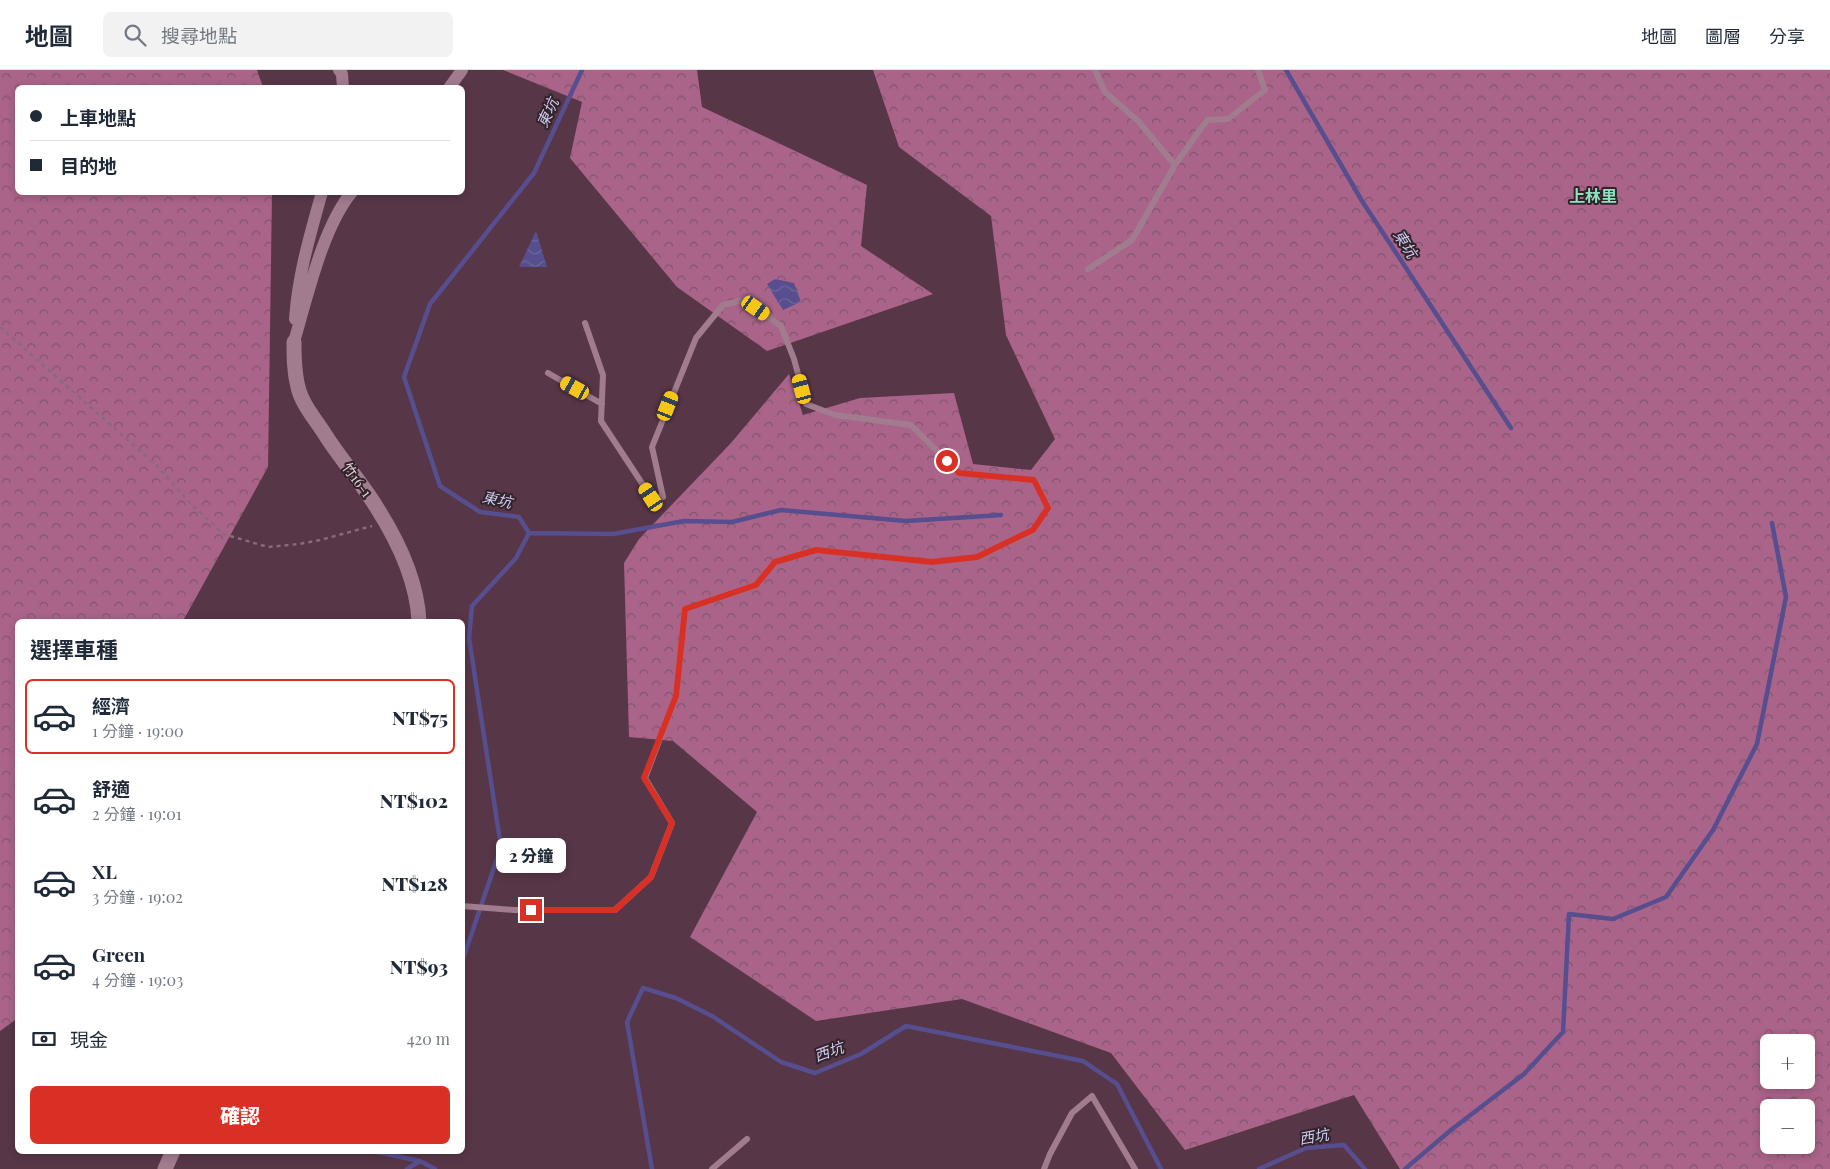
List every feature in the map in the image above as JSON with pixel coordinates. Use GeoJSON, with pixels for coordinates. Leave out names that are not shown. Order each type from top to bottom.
{"type":"FeatureCollection","features":[{"type":"Feature","properties":{"kind":"street"},"geometry":{"type":"LineString","coordinates":[[339,70],[342,74],[343,85]]}},
{"type":"Feature","properties":{"kind":"street"},"geometry":{"type":"LineString","coordinates":[[451,85],[462,70]]}},
{"type":"Feature","properties":{"kind":"street"},"geometry":{"type":"LineString","coordinates":[[294,342],[297,291],[321,195]]}},
{"type":"Feature","properties":{"kind":"street"},"geometry":{"type":"LineString","coordinates":[[294,342],[314,274],[332,224],[350,195]]}},
{"type":"Feature","properties":{"kind":"street","name":"竹16-1"},"geometry":{"type":"LineString","coordinates":[[294,342],[294,364],[301,395],[385,522],[410,574],[419,619]]}},
{"type":"Feature","properties":{"kind":"street"},"geometry":{"type":"LineString","coordinates":[[165,1169],[172,1154]]}},
{"type":"Feature","properties":{"kind":"lane"},"geometry":{"type":"LineString","coordinates":[[1095,70],[1105,92],[1139,122],[1175,166]]}},
{"type":"Feature","properties":{"kind":"lane"},"geometry":{"type":"LineString","coordinates":[[1088,269],[1132,240],[1175,166],[1207,120],[1228,119],[1265,90],[1258,70]]}},
{"type":"Feature","properties":{"kind":"lane"},"geometry":{"type":"LineString","coordinates":[[465,906],[498,909],[615,910],[651,877],[672,823],[644,778],[676,696],[685,609],[756,585],[775,562],[816,550],[932,562],[977,557],[1033,530],[1048,508],[1034,480],[959,473],[912,425],[835,415],[806,404],[794,359],[781,326],[744,300],[723,305],[696,338],[652,447],[663,497],[651,497],[601,421],[603,375],[585,323]]}},
{"type":"Feature","properties":{"kind":"lane"},"geometry":{"type":"LineString","coordinates":[[548,373],[602,404]]}},
{"type":"Feature","properties":{"kind":"lane"},"geometry":{"type":"LineString","coordinates":[[1044,1169],[1072,1113],[1092,1096],[1135,1169]]}},
{"type":"Feature","properties":{"kind":"lane"},"geometry":{"type":"LineString","coordinates":[[712,1169],[747,1139]]}},
{"type":"Feature","properties":{"kind":"path"},"geometry":{"type":"LineString","coordinates":[[0,327],[156,466],[192,505],[223,534],[268,547],[320,540],[385,522]]}},
{"type":"Feature","properties":{"kind":"green space"},"geometry":{"type":"Polygon","coordinates":[[[0,70],[257,70],[262,85],[15,85],[15,195],[272,195],[268,467],[184,619],[15,619],[15,1020],[0,1031],[0,70]]]}},
{"type":"Feature","properties":{"kind":"green space"},"geometry":{"type":"Polygon","coordinates":[[[503,70],[697,70],[702,107],[867,185],[861,246],[933,294],[767,351],[677,287],[570,158],[582,102],[503,70]]]}},
{"type":"Feature","properties":{"kind":"green space"},"geometry":{"type":"Polygon","coordinates":[[[873,70],[1830,70],[1830,1169],[1400,1169],[1354,1095],[1185,1150],[1111,1053],[962,999],[816,1021],[690,937],[757,812],[673,741],[629,737],[624,563],[639,539],[731,443],[789,374],[803,415],[860,398],[954,393],[973,464],[1031,470],[1055,439],[1006,335],[991,216],[899,147],[873,70]]]}},
{"type":"Feature","properties":{"kind":"water"},"geometry":{"type":"Polygon","coordinates":[[[536,231],[547,267],[519,267],[536,231]]]}},
{"type":"Feature","properties":{"kind":"water"},"geometry":{"type":"Polygon","coordinates":[[[775,279],[794,283],[801,302],[783,310],[767,284],[775,279]]]}},
{"type":"Feature","properties":{"kind":"waterway","name":"東坑"},"geometry":{"type":"LineString","coordinates":[[465,953],[501,847],[469,638],[472,606],[516,558],[529,533],[519,517],[480,512],[440,486],[404,377],[430,304],[534,173],[582,70]]}},
{"type":"Feature","properties":{"kind":"waterway","name":"東坑"},"geometry":{"type":"LineString","coordinates":[[1286,70],[1362,201],[1511,428]]}},
{"type":"Feature","properties":{"kind":"waterway"},"geometry":{"type":"LineString","coordinates":[[529,533],[613,534],[684,521],[732,522],[781,510],[906,521],[1001,515]]}},
{"type":"Feature","properties":{"kind":"waterway"},"geometry":{"type":"LineString","coordinates":[[1405,1169],[1451,1130],[1524,1074],[1563,1032],[1569,914],[1613,919],[1666,897],[1713,830],[1757,744],[1786,597],[1772,523]]}},
{"type":"Feature","properties":{"kind":"waterway","name":"西坑"},"geometry":{"type":"LineString","coordinates":[[652,1169],[627,1022],[643,988],[676,998],[712,1016],[781,1062],[815,1073],[861,1054],[906,1026],[1083,1061],[1117,1084],[1161,1169]]}},
{"type":"Feature","properties":{"kind":"waterway","name":"西坑"},"geometry":{"type":"LineString","coordinates":[[1259,1169],[1306,1148],[1344,1145],[1365,1169]]}},
{"type":"Feature","properties":{"kind":"waterway","name":"東坑"},"geometry":{"type":"LineString","coordinates":[[386,1154],[420,1161],[435,1169]]}},
{"type":"Feature","properties":{"kind":"waterway"},"geometry":{"type":"LineString","coordinates":[[407,1169],[420,1161]]}},
{"type":"Feature","properties":{"kind":"district","name":"上林里"},"geometry":{"type":"Point","coordinates":[1593,196]}},
{"type":"Feature","properties":{"kind":"route"},"geometry":{"type":"LineString","coordinates":[[531,910],[615,910],[651,877],[672,823],[644,778],[676,696],[685,609],[756,585],[775,562],[816,550],[932,562],[977,557],[1033,530],[1048,508],[1034,480],[959,473],[947,461]]}}]}
